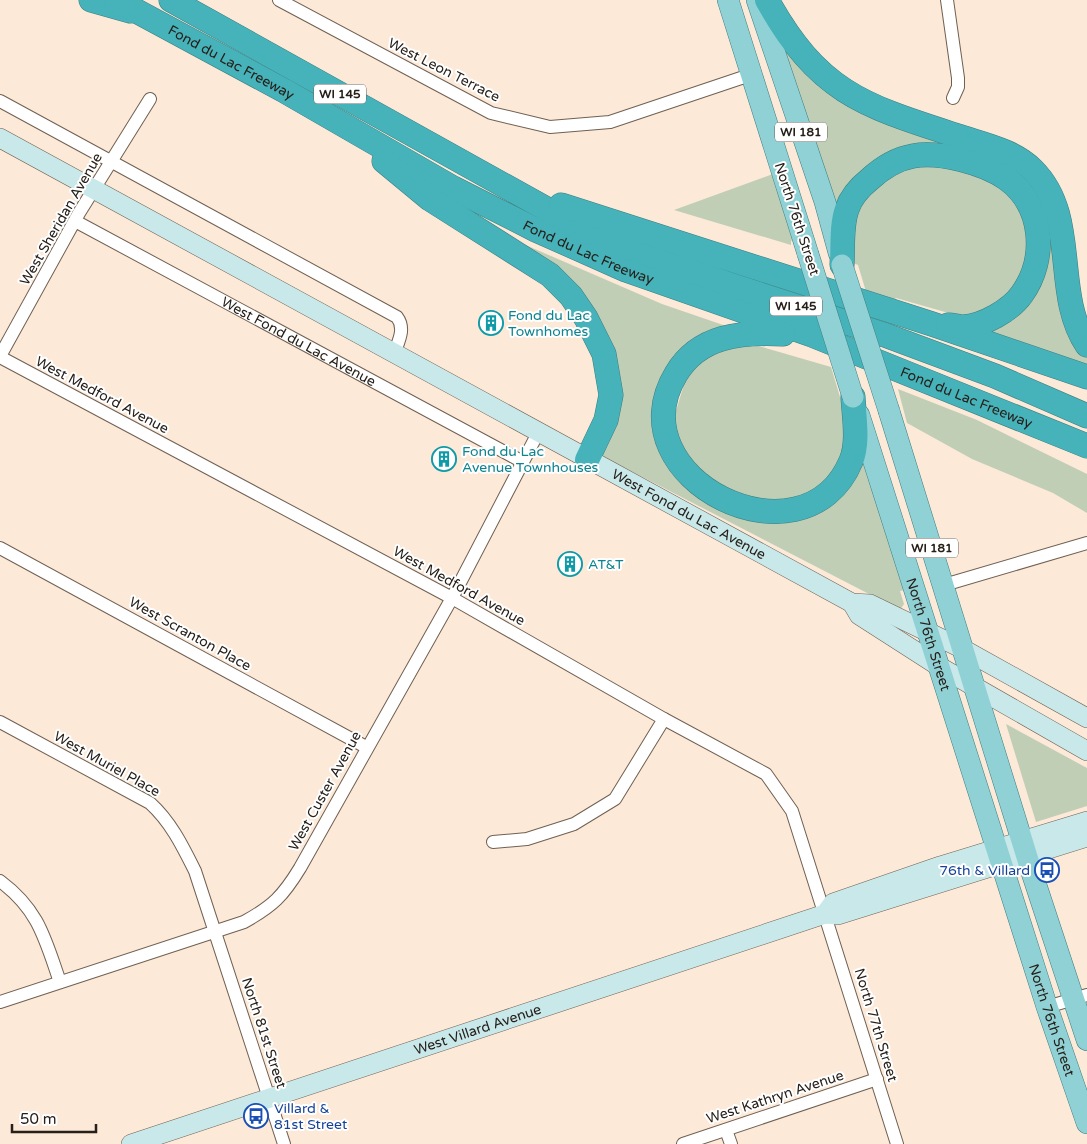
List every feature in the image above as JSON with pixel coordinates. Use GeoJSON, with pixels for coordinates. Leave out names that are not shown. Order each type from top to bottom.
{"type":"FeatureCollection","features":[{"type":"Feature","properties":{"kind":"highway"},"geometry":{"type":"LineString","coordinates":[[91,0],[143,14]]}},
{"type":"Feature","properties":{"kind":"highway","name":"Fond du Lac Freeway"},"geometry":{"type":"LineString","coordinates":[[116,0],[453,188],[545,234],[626,270],[812,335],[1087,446]]}},
{"type":"Feature","properties":{"kind":"highway","name":"Fond du Lac Freeway"},"geometry":{"type":"LineString","coordinates":[[171,0],[586,231],[728,284],[894,338],[995,376],[1087,416]]}},
{"type":"Feature","properties":{"kind":"highway"},"geometry":{"type":"LineString","coordinates":[[767,0],[806,60],[855,98],[905,119],[1001,150],[1021,160],[1034,171],[1045,184],[1059,216],[1070,298],[1075,318],[1087,345]]}},
{"type":"Feature","properties":{"kind":"highway"},"geometry":{"type":"LineString","coordinates":[[332,119],[430,199],[550,275],[571,296],[600,342],[611,386],[608,416],[587,460]]}},
{"type":"Feature","properties":{"kind":"highway"},"geometry":{"type":"LineString","coordinates":[[842,265],[847,209],[862,186],[886,166],[914,156],[936,156],[979,165],[1008,180],[1025,197],[1034,217],[1039,240],[1037,262],[1031,282],[1018,300],[1004,311],[986,320],[964,327],[932,324]]}},
{"type":"Feature","properties":{"kind":"highway"},"geometry":{"type":"LineString","coordinates":[[509,188],[932,324],[1087,377]]}},
{"type":"Feature","properties":{"kind":"highway"},"geometry":{"type":"LineString","coordinates":[[812,335],[757,332],[734,334],[712,341],[696,350],[682,364],[667,394],[663,415],[672,453],[685,472],[714,494],[734,504],[760,511],[796,510],[827,496],[841,480],[852,459],[854,438],[853,397]]}},
{"type":"Feature","properties":{"kind":"main road","name":"North 76th Street"},"geometry":{"type":"LineString","coordinates":[[728,0],[750,75],[930,633],[1047,1007],[1087,1123]]}},
{"type":"Feature","properties":{"kind":"main road","name":"North 76th Street"},"geometry":{"type":"LineString","coordinates":[[757,0],[824,202],[842,265],[1026,848],[1080,998],[1087,1040]]}},
{"type":"Feature","properties":{"kind":"street","name":"West Leon Terrace"},"geometry":{"type":"LineString","coordinates":[[278,0],[491,113],[550,128],[610,122],[750,75]]}},
{"type":"Feature","properties":{"kind":"street"},"geometry":{"type":"LineString","coordinates":[[947,0],[958,78],[958,87],[953,98]]}},
{"type":"Feature","properties":{"kind":"street","name":"West Sheridan Avenue"},"geometry":{"type":"LineString","coordinates":[[0,357],[75,221],[150,99]]}},
{"type":"Feature","properties":{"kind":"street"},"geometry":{"type":"LineString","coordinates":[[0,101],[397,317],[402,323],[402,330],[394,354]]}},
{"type":"Feature","properties":{"kind":"street","name":"West Fond du Lac Avenue"},"geometry":{"type":"LineString","coordinates":[[0,138],[852,603],[870,604],[963,649],[1087,718]]}},
{"type":"Feature","properties":{"kind":"street","name":"West Fond du Lac Avenue"},"geometry":{"type":"LineString","coordinates":[[75,221],[523,462]]}},
{"type":"Feature","properties":{"kind":"street","name":"West Medford Avenue"},"geometry":{"type":"LineString","coordinates":[[0,357],[452,598],[664,719],[766,774],[792,810],[825,914]]}},
{"type":"Feature","properties":{"kind":"street","name":"West Custer Avenue"},"geometry":{"type":"LineString","coordinates":[[0,1002],[244,922],[268,909],[281,896],[300,868],[366,747],[452,598],[538,433]]}},
{"type":"Feature","properties":{"kind":"street"},"geometry":{"type":"LineString","coordinates":[[944,584],[1087,543]]}},
{"type":"Feature","properties":{"kind":"street","name":"West Scranton Place"},"geometry":{"type":"LineString","coordinates":[[0,548],[366,747]]}},
{"type":"Feature","properties":{"kind":"street","name":"West Fond du Lac Avenue"},"geometry":{"type":"LineString","coordinates":[[852,603],[859,615],[940,667],[1087,751]]}},
{"type":"Feature","properties":{"kind":"street"},"geometry":{"type":"LineString","coordinates":[[493,842],[527,839],[574,824],[614,799],[664,719]]}},
{"type":"Feature","properties":{"kind":"street","name":"West Muriel Place"},"geometry":{"type":"LineString","coordinates":[[0,722],[150,803],[162,814],[176,834],[195,871],[216,932]]}},
{"type":"Feature","properties":{"kind":"street","name":"West Villard Avenue"},"geometry":{"type":"LineString","coordinates":[[131,1144],[825,914],[833,903],[1026,848],[1087,821]]}},
{"type":"Feature","properties":{"kind":"street","name":"West Villard Avenue"},"geometry":{"type":"LineString","coordinates":[[1026,848],[1087,837]]}},
{"type":"Feature","properties":{"kind":"street"},"geometry":{"type":"LineString","coordinates":[[0,881],[28,907],[39,923],[60,982]]}},
{"type":"Feature","properties":{"kind":"street","name":"North 77th Street"},"geometry":{"type":"LineString","coordinates":[[825,914],[896,1144]]}},
{"type":"Feature","properties":{"kind":"street","name":"North 81st Street"},"geometry":{"type":"LineString","coordinates":[[216,932],[284,1144]]}},
{"type":"Feature","properties":{"kind":"street"},"geometry":{"type":"LineString","coordinates":[[1047,1007],[1080,998]]}},
{"type":"Feature","properties":{"kind":"street","name":"West Kathryn Avenue"},"geometry":{"type":"LineString","coordinates":[[683,1144],[877,1079]]}},
{"type":"Feature","properties":{"kind":"street"},"geometry":{"type":"LineString","coordinates":[[726,1130],[731,1144]]}},
{"type":"Feature","properties":{"kind":"green space"},"geometry":{"type":"Polygon","coordinates":[[[774,21],[817,77],[1008,158],[1045,198],[1077,341],[1087,357],[1087,375],[964,333],[1023,299],[1034,204],[936,149],[837,211],[774,21]]]}},
{"type":"Feature","properties":{"kind":"green space"},"geometry":{"type":"Polygon","coordinates":[[[947,162],[1009,188],[1033,237],[1014,294],[978,316],[952,314],[896,298],[892,302],[867,295],[858,265],[853,263],[851,218],[887,168],[947,162]]]}},
{"type":"Feature","properties":{"kind":"green space"},"geometry":{"type":"Polygon","coordinates":[[[773,174],[794,239],[791,241],[791,245],[674,210],[773,174]]]}},
{"type":"Feature","properties":{"kind":"green space"},"geometry":{"type":"Polygon","coordinates":[[[514,240],[662,304],[729,327],[659,397],[686,478],[788,515],[861,454],[905,590],[900,591],[904,604],[900,610],[600,455],[609,353],[514,240]]]}},
{"type":"Feature","properties":{"kind":"green space"},"geometry":{"type":"Polygon","coordinates":[[[755,345],[831,367],[840,397],[846,404],[847,448],[830,481],[801,500],[763,504],[710,482],[670,431],[691,361],[703,351],[755,345]]]}},
{"type":"Feature","properties":{"kind":"green space"},"geometry":{"type":"Polygon","coordinates":[[[898,389],[977,420],[1087,474],[1087,513],[1053,493],[972,459],[907,423],[898,389]]]}},
{"type":"Feature","properties":{"kind":"green space"},"geometry":{"type":"Polygon","coordinates":[[[1006,724],[1087,768],[1087,806],[1036,822],[1006,724]]]}},
{"type":"Feature","properties":{"kind":"place","name":"Fond du Lac Townhomes"},"geometry":{"type":"Point","coordinates":[491,323]}},
{"type":"Feature","properties":{"kind":"place","name":"Fond du Lac Avenue Townhouses"},"geometry":{"type":"Point","coordinates":[444,459]}},
{"type":"Feature","properties":{"kind":"place","name":"AT&T"},"geometry":{"type":"Point","coordinates":[570,564]}},
{"type":"Feature","properties":{"kind":"place","name":"76th & Villard"},"geometry":{"type":"Point","coordinates":[1047,870]}},
{"type":"Feature","properties":{"kind":"place","name":"Villard & 81st Street"},"geometry":{"type":"Point","coordinates":[256,1116]}}]}
